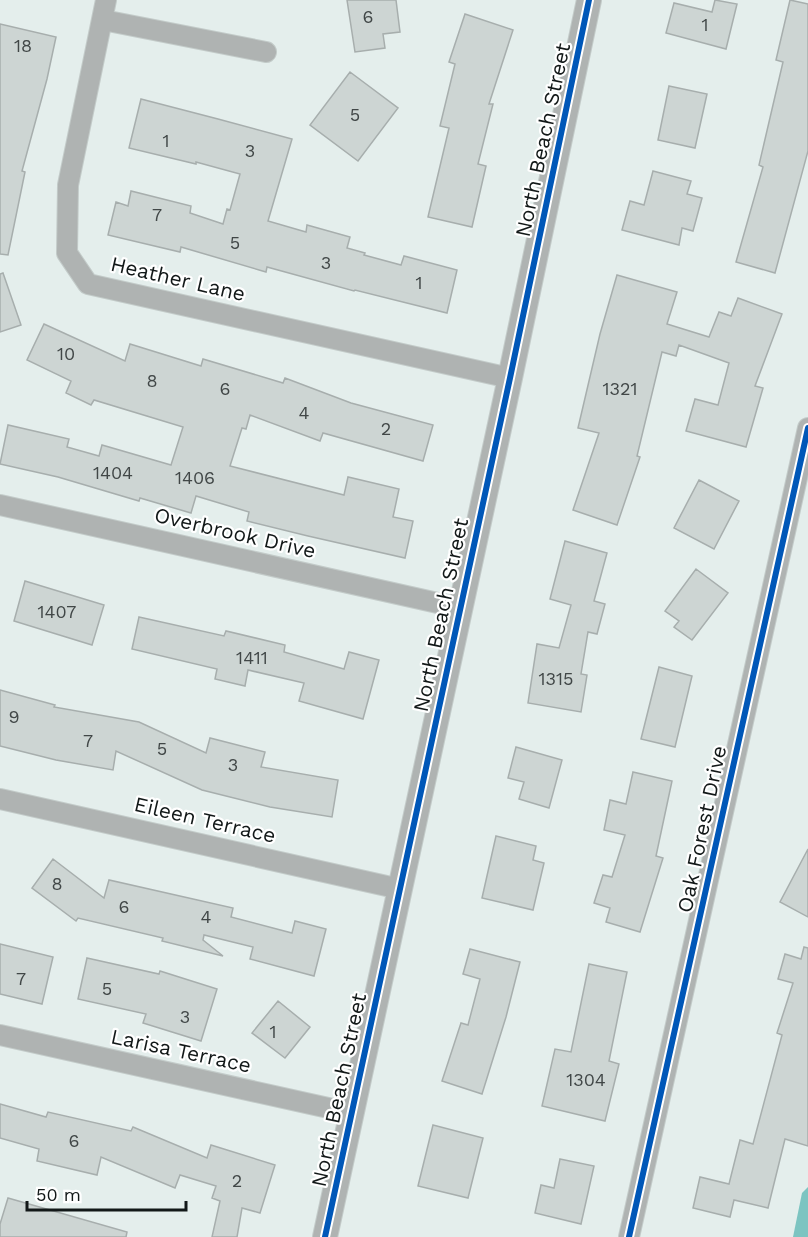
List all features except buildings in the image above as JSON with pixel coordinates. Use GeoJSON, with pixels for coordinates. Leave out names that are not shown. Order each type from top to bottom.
{"type":"FeatureCollection","features":[{"type":"Feature","properties":{"kind":"street","name":"Heather Lane"},"geometry":{"type":"LineString","coordinates":[[106,0],[68,185],[67,253],[88,284],[510,378]]}},
{"type":"Feature","properties":{"kind":"street","name":"North Beach Street"},"geometry":{"type":"LineString","coordinates":[[325,1237],[589,0]]}},
{"type":"Feature","properties":{"kind":"street"},"geometry":{"type":"LineString","coordinates":[[103,20],[266,52]]}},
{"type":"Feature","properties":{"kind":"street","name":"Oak Forest Drive"},"geometry":{"type":"LineString","coordinates":[[629,1237],[808,428]]}},
{"type":"Feature","properties":{"kind":"street","name":"Overbrook Drive"},"geometry":{"type":"LineString","coordinates":[[0,505],[460,608]]}},
{"type":"Feature","properties":{"kind":"street","name":"Eileen Terrace"},"geometry":{"type":"LineString","coordinates":[[0,799],[400,889]]}},
{"type":"Feature","properties":{"kind":"street","name":"Larisa Terrace"},"geometry":{"type":"LineString","coordinates":[[0,1035],[351,1113]]}},
{"type":"Feature","properties":{"kind":"water"},"geometry":{"type":"Polygon","coordinates":[[[808,1187],[808,1237],[793,1237],[802,1193],[808,1187]]]}},
{"type":"Feature","properties":{"kind":"cycle path"},"geometry":{"type":"LineString","coordinates":[[325,1237],[589,0]]}},
{"type":"Feature","properties":{"kind":"cycle path"},"geometry":{"type":"LineString","coordinates":[[629,1237],[808,428]]}}]}
